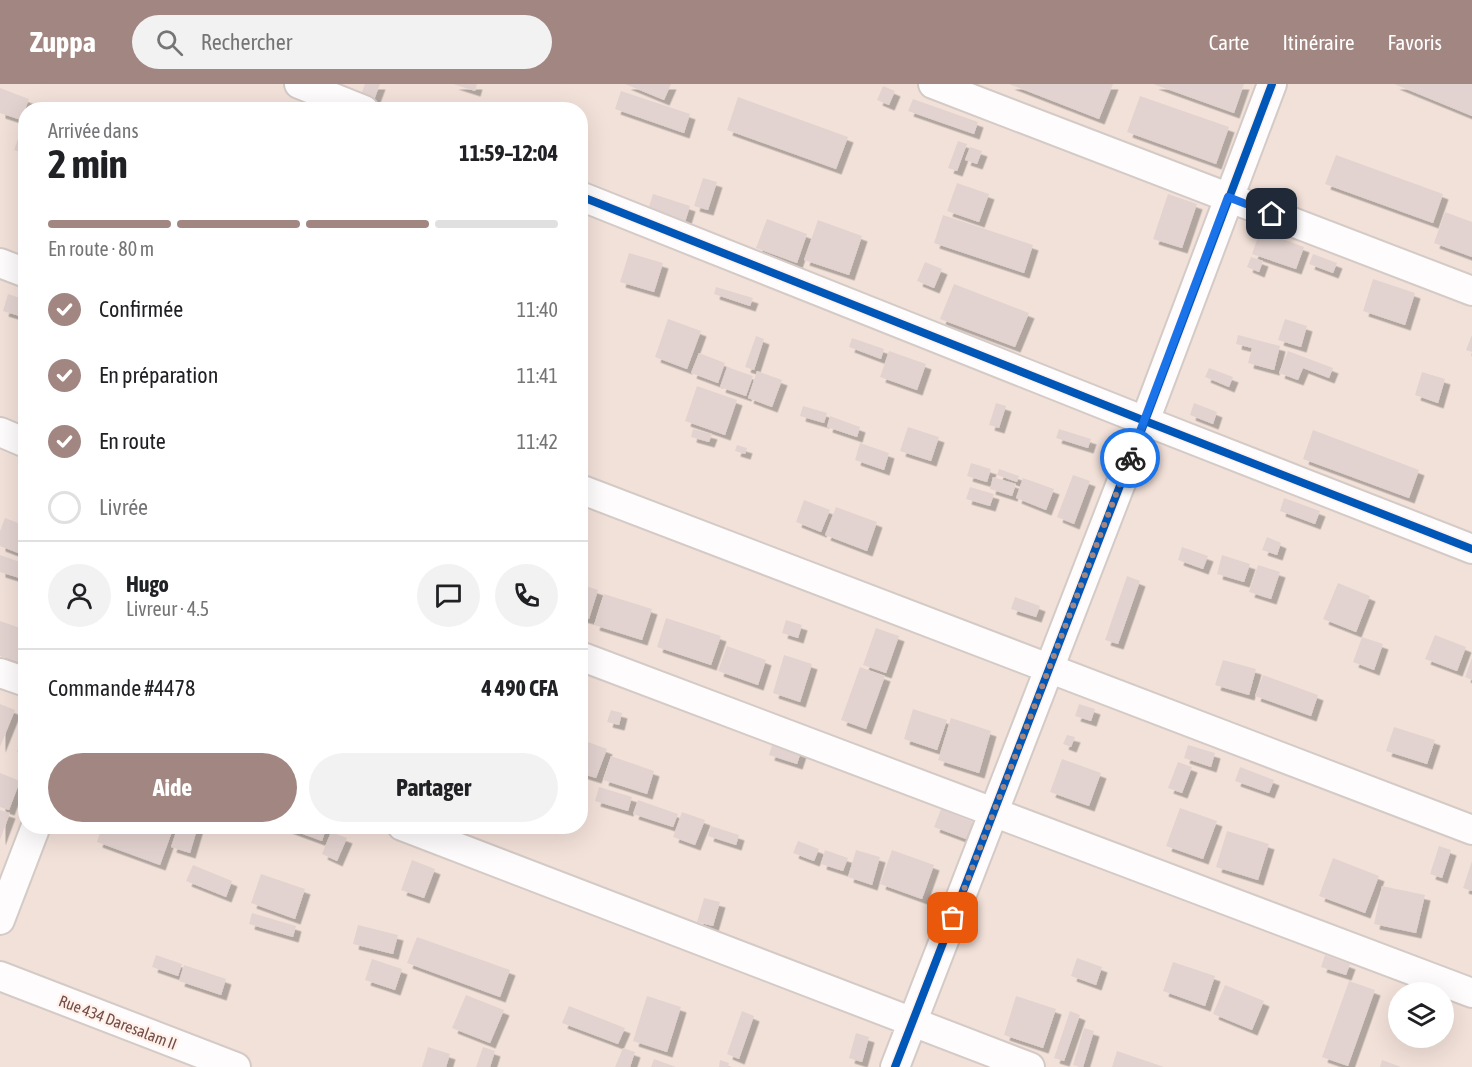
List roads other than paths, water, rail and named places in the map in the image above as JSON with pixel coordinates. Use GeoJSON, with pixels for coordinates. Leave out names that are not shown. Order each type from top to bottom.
{"type":"FeatureCollection","features":[{"type":"Feature","properties":{"kind":"street"},"geometry":{"type":"LineString","coordinates":[[933,84],[1472,291]]}},
{"type":"Feature","properties":{"kind":"street"},"geometry":{"type":"LineString","coordinates":[[896,1067],[1272,84]]}},
{"type":"Feature","properties":{"kind":"street"},"geometry":{"type":"LineString","coordinates":[[313,92],[341,102]]}},
{"type":"Feature","properties":{"kind":"street"},"geometry":{"type":"LineString","coordinates":[[588,199],[1472,549]]}},
{"type":"Feature","properties":{"kind":"street"},"geometry":{"type":"LineString","coordinates":[[0,263],[18,270]]}},
{"type":"Feature","properties":{"kind":"street"},"geometry":{"type":"LineString","coordinates":[[0,432],[18,439]]}},
{"type":"Feature","properties":{"kind":"street"},"geometry":{"type":"LineString","coordinates":[[588,492],[1472,830]]}},
{"type":"Feature","properties":{"kind":"street"},"geometry":{"type":"LineString","coordinates":[[588,659],[1472,993]]}},
{"type":"Feature","properties":{"kind":"street"},"geometry":{"type":"LineString","coordinates":[[0,673],[18,679]]}},
{"type":"Feature","properties":{"kind":"street"},"geometry":{"type":"LineString","coordinates":[[0,920],[33,834]]}},
{"type":"Feature","properties":{"kind":"street"},"geometry":{"type":"LineString","coordinates":[[423,834],[1030,1067]]}},
{"type":"Feature","properties":{"kind":"street","name":"Rue 434 Daresalam II"},"geometry":{"type":"LineString","coordinates":[[0,976],[236,1067]]}}]}
